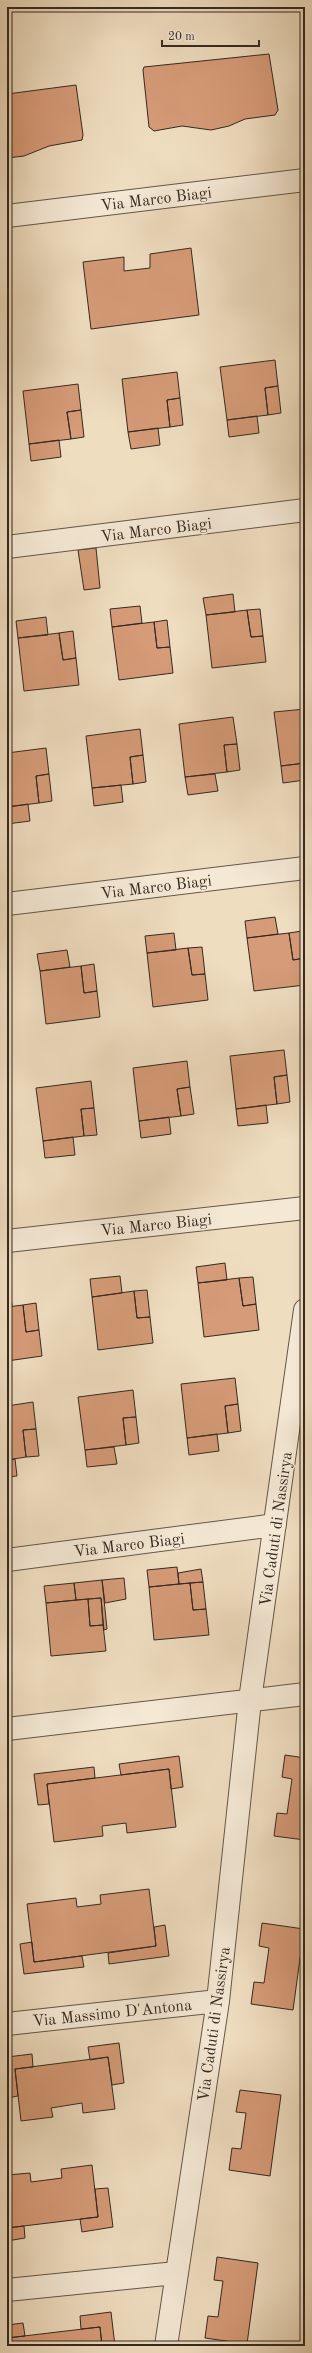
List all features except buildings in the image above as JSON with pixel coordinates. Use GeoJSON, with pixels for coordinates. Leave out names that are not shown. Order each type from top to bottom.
{"type":"FeatureCollection","features":[{"type":"Feature","properties":{"kind":"street","name":"Via Marco Biagi"},"geometry":{"type":"LineString","coordinates":[[7,216],[305,180]]}},
{"type":"Feature","properties":{"kind":"street","name":"Via Marco Biagi"},"geometry":{"type":"LineString","coordinates":[[7,547],[305,510]]}},
{"type":"Feature","properties":{"kind":"street","name":"Via Marco Biagi"},"geometry":{"type":"LineString","coordinates":[[7,904],[305,868]]}},
{"type":"Feature","properties":{"kind":"street","name":"Via Marco Biagi"},"geometry":{"type":"LineString","coordinates":[[7,1241],[305,1208]]}},
{"type":"Feature","properties":{"kind":"street","name":"Via Caduti di Nassirya"},"geometry":{"type":"LineString","coordinates":[[166,2346],[218,2001],[250,1700],[305,1310]]}},
{"type":"Feature","properties":{"kind":"street","name":"Via Marco Biagi"},"geometry":{"type":"LineString","coordinates":[[7,1560],[275,1525]]}},
{"type":"Feature","properties":{"kind":"street"},"geometry":{"type":"LineString","coordinates":[[7,1729],[305,1694]]}},
{"type":"Feature","properties":{"kind":"street","name":"Via Massimo D'Antona"},"geometry":{"type":"LineString","coordinates":[[7,2024],[218,2001]]}},
{"type":"Feature","properties":{"kind":"street"},"geometry":{"type":"LineString","coordinates":[[7,2290],[176,2273]]}}]}
